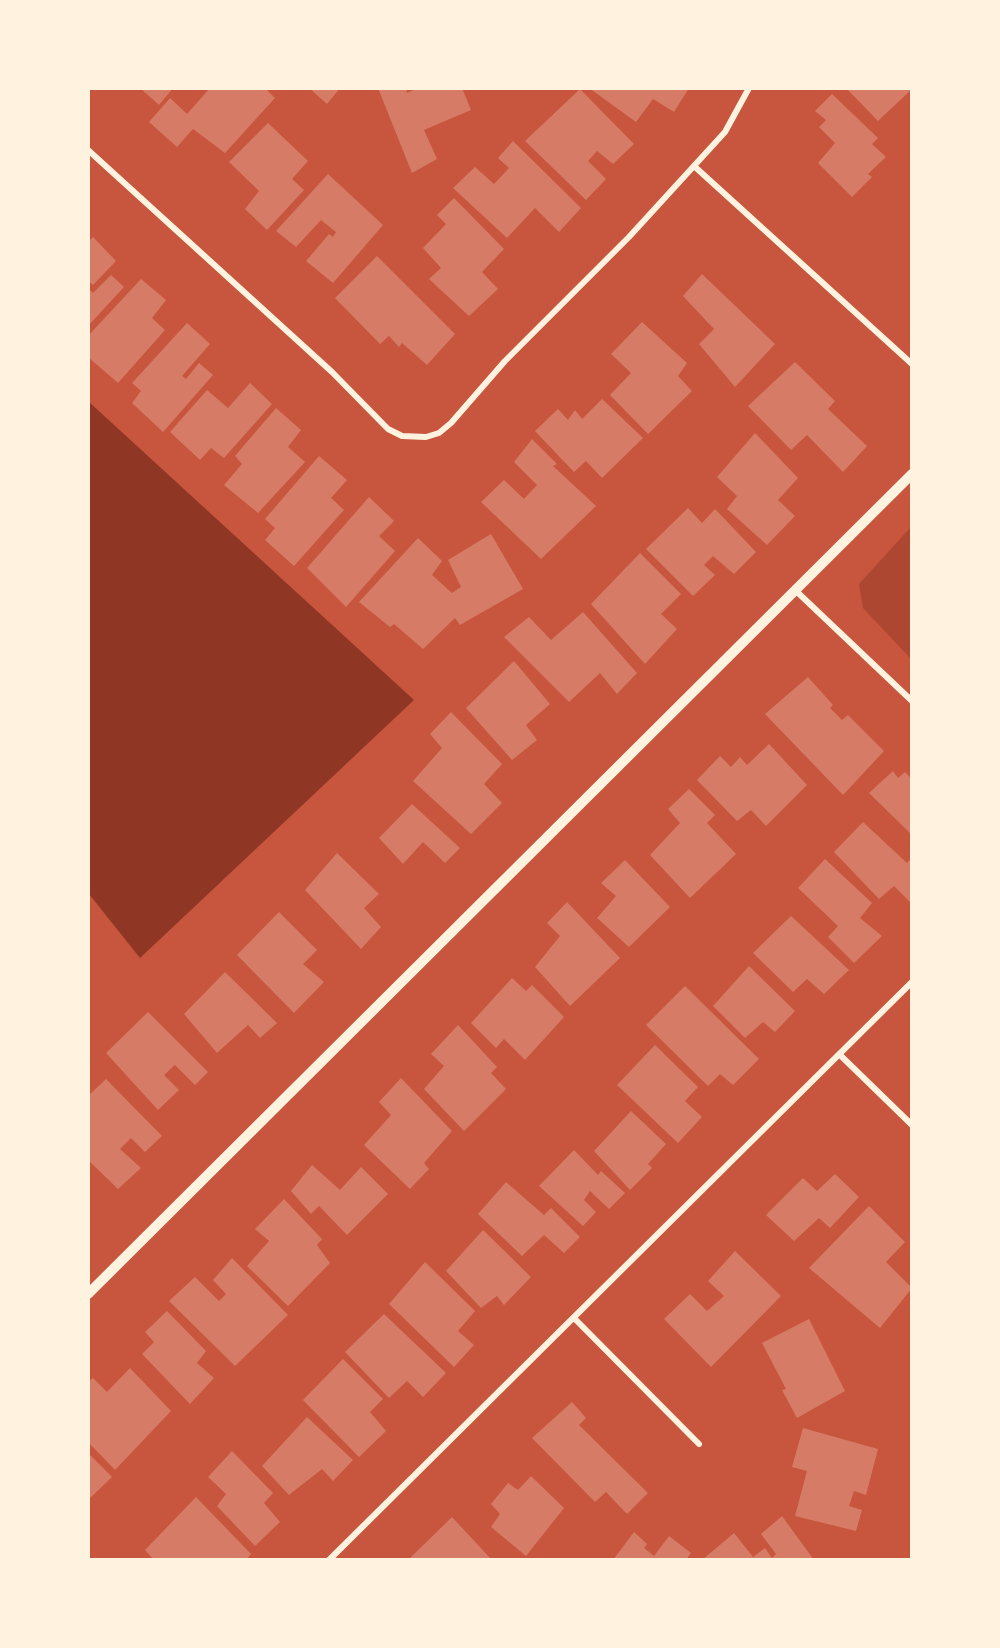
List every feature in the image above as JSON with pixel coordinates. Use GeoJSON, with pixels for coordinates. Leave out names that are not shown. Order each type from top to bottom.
{"type":"FeatureCollection","features":[{"type":"Feature","properties":{"kind":"street"},"geometry":{"type":"LineString","coordinates":[[88,150],[332,372],[388,429],[402,436],[418,437],[439,433],[451,423],[505,361],[629,237],[725,132],[749,88]]}},
{"type":"Feature","properties":{"kind":"street"},"geometry":{"type":"LineString","coordinates":[[694,166],[912,363]]}},
{"type":"Feature","properties":{"kind":"street"},"geometry":{"type":"LineString","coordinates":[[88,1294],[912,474]]}},
{"type":"Feature","properties":{"kind":"street"},"geometry":{"type":"LineString","coordinates":[[795,590],[912,701]]}},
{"type":"Feature","properties":{"kind":"street"},"geometry":{"type":"LineString","coordinates":[[329,1560],[912,982]]}},
{"type":"Feature","properties":{"kind":"street"},"geometry":{"type":"LineString","coordinates":[[839,1054],[912,1125]]}},
{"type":"Feature","properties":{"kind":"street"},"geometry":{"type":"LineString","coordinates":[[574,1318],[699,1444]]}},
{"type":"Feature","properties":{"kind":"shaded area"},"geometry":{"type":"Polygon","coordinates":[[[89,402],[414,700],[140,958],[89,894],[89,402]]]}},
{"type":"Feature","properties":{"kind":"shaded area"},"geometry":{"type":"Polygon","coordinates":[[[911,527],[911,659],[863,608],[859,584],[911,527]]]}},
{"type":"Feature","properties":{"kind":"building"},"geometry":{"type":"Polygon","coordinates":[[[140,88],[173,88],[159,105],[140,88]]]}},
{"type":"Feature","properties":{"kind":"building"},"geometry":{"type":"Polygon","coordinates":[[[210,88],[265,88],[275,98],[225,153],[193,129],[177,147],[149,122],[170,98],[187,114],[210,88]]]}},
{"type":"Feature","properties":{"kind":"building"},"geometry":{"type":"Polygon","coordinates":[[[309,88],[340,88],[327,104],[309,88]]]}},
{"type":"Feature","properties":{"kind":"building"},"geometry":{"type":"Polygon","coordinates":[[[378,88],[406,88],[407,93],[417,88],[462,88],[471,110],[424,130],[437,159],[412,173],[378,88]]]}},
{"type":"Feature","properties":{"kind":"building"},"geometry":{"type":"Polygon","coordinates":[[[589,88],[689,88],[674,112],[653,99],[636,122],[589,88]]]}},
{"type":"Feature","properties":{"kind":"building"},"geometry":{"type":"Polygon","coordinates":[[[846,88],[912,88],[912,89],[878,121],[846,88]]]}},
{"type":"Feature","properties":{"kind":"building"},"geometry":{"type":"Polygon","coordinates":[[[580,89],[634,144],[613,164],[597,151],[588,161],[606,179],[586,200],[525,141],[580,89]]]}},
{"type":"Feature","properties":{"kind":"building"},"geometry":{"type":"Polygon","coordinates":[[[832,94],[878,138],[872,144],[886,157],[868,174],[872,177],[852,197],[818,163],[835,143],[819,127],[826,120],[815,111],[832,94]]]}},
{"type":"Feature","properties":{"kind":"building"},"geometry":{"type":"Polygon","coordinates":[[[268,123],[308,161],[292,179],[304,190],[267,230],[245,209],[259,191],[229,162],[268,123]]]}},
{"type":"Feature","properties":{"kind":"building"},"geometry":{"type":"Polygon","coordinates":[[[513,141],[581,208],[559,232],[535,208],[507,238],[453,188],[475,167],[494,184],[509,168],[498,158],[513,141]]]}},
{"type":"Feature","properties":{"kind":"building"},"geometry":{"type":"Polygon","coordinates":[[[328,174],[383,225],[333,283],[306,261],[329,234],[333,237],[336,232],[321,220],[296,247],[276,231],[328,174]]]}},
{"type":"Feature","properties":{"kind":"building"},"geometry":{"type":"Polygon","coordinates":[[[454,198],[504,249],[482,272],[498,289],[469,316],[429,279],[441,268],[423,248],[446,224],[437,215],[454,198]]]}},
{"type":"Feature","properties":{"kind":"building"},"geometry":{"type":"Polygon","coordinates":[[[93,237],[116,261],[93,285],[88,281],[88,242],[93,237]]]}},
{"type":"Feature","properties":{"kind":"building"},"geometry":{"type":"Polygon","coordinates":[[[377,256],[455,334],[427,365],[402,343],[399,347],[389,336],[380,344],[335,298],[377,256]]]}},
{"type":"Feature","properties":{"kind":"building"},"geometry":{"type":"Polygon","coordinates":[[[702,274],[775,344],[735,387],[699,344],[714,329],[683,296],[702,274]]]}},
{"type":"Feature","properties":{"kind":"building"},"geometry":{"type":"Polygon","coordinates":[[[111,275],[124,287],[88,326],[88,288],[93,293],[111,275]]]}},
{"type":"Feature","properties":{"kind":"building"},"geometry":{"type":"Polygon","coordinates":[[[141,279],[166,300],[152,318],[165,330],[118,383],[88,357],[88,336],[141,279]]]}},
{"type":"Feature","properties":{"kind":"building"},"geometry":{"type":"Polygon","coordinates":[[[642,322],[687,363],[678,376],[692,391],[648,434],[610,395],[631,373],[611,354],[642,322]]]}},
{"type":"Feature","properties":{"kind":"building"},"geometry":{"type":"Polygon","coordinates":[[[187,323],[210,344],[182,376],[186,379],[199,363],[213,375],[163,432],[132,403],[141,391],[132,383],[187,323]]]}},
{"type":"Feature","properties":{"kind":"building"},"geometry":{"type":"Polygon","coordinates":[[[795,362],[835,401],[828,409],[867,446],[843,472],[807,435],[791,450],[748,406],[795,362]]]}},
{"type":"Feature","properties":{"kind":"building"},"geometry":{"type":"Polygon","coordinates":[[[250,383],[272,404],[224,458],[211,448],[200,460],[170,432],[207,390],[228,408],[250,383]]]}},
{"type":"Feature","properties":{"kind":"building"},"geometry":{"type":"Polygon","coordinates":[[[602,399],[643,438],[602,478],[586,461],[574,472],[535,431],[558,409],[568,420],[575,410],[582,419],[602,399]]]}},
{"type":"Feature","properties":{"kind":"building"},"geometry":{"type":"Polygon","coordinates":[[[276,408],[301,430],[288,447],[305,462],[258,513],[224,485],[242,464],[235,456],[276,408]]]}},
{"type":"Feature","properties":{"kind":"building"},"geometry":{"type":"Polygon","coordinates":[[[755,433],[798,478],[778,500],[795,516],[767,545],[727,509],[737,496],[717,477],[755,433]]]}},
{"type":"Feature","properties":{"kind":"building"},"geometry":{"type":"Polygon","coordinates":[[[532,439],[557,464],[553,466],[596,506],[541,559],[481,502],[504,480],[524,499],[537,485],[514,462],[532,439]]]}},
{"type":"Feature","properties":{"kind":"building"},"geometry":{"type":"Polygon","coordinates":[[[319,456],[347,480],[331,498],[344,510],[294,566],[265,540],[275,528],[265,519],[319,456]]]}},
{"type":"Feature","properties":{"kind":"building"},"geometry":{"type":"Polygon","coordinates":[[[369,497],[394,521],[379,536],[395,551],[346,607],[307,568],[369,497]]]}},
{"type":"Feature","properties":{"kind":"building"},"geometry":{"type":"Polygon","coordinates":[[[688,508],[702,523],[715,509],[756,552],[734,574],[713,556],[704,565],[715,575],[693,596],[646,549],[688,508]]]}},
{"type":"Feature","properties":{"kind":"building"},"geometry":{"type":"Polygon","coordinates":[[[491,534],[523,589],[460,625],[455,618],[423,649],[394,624],[390,627],[359,602],[418,538],[442,561],[432,575],[452,593],[461,587],[448,560],[491,534]]]}},
{"type":"Feature","properties":{"kind":"building"},"geometry":{"type":"Polygon","coordinates":[[[640,553],[681,594],[661,614],[677,629],[645,664],[591,604],[640,553]]]}},
{"type":"Feature","properties":{"kind":"building"},"geometry":{"type":"Polygon","coordinates":[[[583,612],[637,673],[617,694],[600,673],[569,702],[504,637],[529,617],[551,640],[583,612]]]}},
{"type":"Feature","properties":{"kind":"building"},"geometry":{"type":"Polygon","coordinates":[[[514,661],[550,704],[526,725],[537,740],[512,760],[466,708],[514,661]]]}},
{"type":"Feature","properties":{"kind":"building"},"geometry":{"type":"Polygon","coordinates":[[[808,677],[833,705],[830,708],[842,720],[848,715],[884,751],[843,795],[765,714],[808,677]]]}},
{"type":"Feature","properties":{"kind":"building"},"geometry":{"type":"Polygon","coordinates":[[[451,712],[502,764],[484,784],[502,803],[471,834],[413,781],[442,748],[430,734],[451,712]]]}},
{"type":"Feature","properties":{"kind":"building"},"geometry":{"type":"Polygon","coordinates":[[[769,744],[807,785],[766,826],[751,810],[737,821],[697,780],[720,756],[731,767],[740,757],[747,765],[769,744]]]}},
{"type":"Feature","properties":{"kind":"building"},"geometry":{"type":"Polygon","coordinates":[[[893,771],[898,778],[905,772],[912,779],[912,835],[869,793],[893,771]]]}},
{"type":"Feature","properties":{"kind":"building"},"geometry":{"type":"Polygon","coordinates":[[[689,789],[715,815],[707,823],[736,854],[690,898],[650,855],[680,823],[668,809],[689,789]]]}},
{"type":"Feature","properties":{"kind":"building"},"geometry":{"type":"Polygon","coordinates":[[[412,804],[460,848],[445,863],[423,842],[403,864],[379,838],[412,804]]]}},
{"type":"Feature","properties":{"kind":"building"},"geometry":{"type":"Polygon","coordinates":[[[863,822],[907,863],[912,857],[912,904],[894,886],[879,899],[834,852],[863,822]]]}},
{"type":"Feature","properties":{"kind":"building"},"geometry":{"type":"Polygon","coordinates":[[[337,853],[379,894],[364,908],[381,927],[361,949],[305,890],[337,853]]]}},
{"type":"Feature","properties":{"kind":"building"},"geometry":{"type":"Polygon","coordinates":[[[825,859],[872,903],[860,918],[882,936],[854,963],[828,937],[838,926],[798,888],[825,859]]]}},
{"type":"Feature","properties":{"kind":"building"},"geometry":{"type":"Polygon","coordinates":[[[625,860],[670,907],[629,947],[597,918],[616,896],[601,883],[625,860]]]}},
{"type":"Feature","properties":{"kind":"building"},"geometry":{"type":"Polygon","coordinates":[[[567,902],[620,958],[570,1006],[535,967],[560,936],[547,923],[567,902]]]}},
{"type":"Feature","properties":{"kind":"building"},"geometry":{"type":"Polygon","coordinates":[[[279,912],[317,950],[303,964],[324,982],[294,1013],[237,955],[279,912]]]}},
{"type":"Feature","properties":{"kind":"building"},"geometry":{"type":"Polygon","coordinates":[[[791,916],[849,970],[824,994],[807,979],[793,992],[753,953],[791,916]]]}},
{"type":"Feature","properties":{"kind":"building"},"geometry":{"type":"Polygon","coordinates":[[[749,966],[795,1011],[775,1032],[763,1022],[745,1038],[713,1006],[749,966]]]}},
{"type":"Feature","properties":{"kind":"building"},"geometry":{"type":"Polygon","coordinates":[[[225,972],[277,1023],[260,1038],[248,1025],[217,1053],[184,1014],[225,972]]]}},
{"type":"Feature","properties":{"kind":"building"},"geometry":{"type":"Polygon","coordinates":[[[512,978],[526,991],[532,985],[564,1017],[525,1060],[504,1039],[496,1048],[471,1023],[512,978]]]}},
{"type":"Feature","properties":{"kind":"building"},"geometry":{"type":"Polygon","coordinates":[[[685,986],[759,1059],[733,1085],[720,1074],[708,1086],[646,1025],[685,986]]]}},
{"type":"Feature","properties":{"kind":"building"},"geometry":{"type":"Polygon","coordinates":[[[148,1012],[208,1072],[195,1085],[175,1065],[164,1075],[179,1090],[158,1110],[106,1053],[148,1012]]]}},
{"type":"Feature","properties":{"kind":"building"},"geometry":{"type":"Polygon","coordinates":[[[458,1025],[497,1067],[491,1073],[506,1089],[464,1131],[424,1089],[444,1066],[431,1054],[458,1025]]]}},
{"type":"Feature","properties":{"kind":"building"},"geometry":{"type":"Polygon","coordinates":[[[655,1045],[698,1087],[685,1101],[702,1117],[678,1143],[617,1085],[655,1045]]]}},
{"type":"Feature","properties":{"kind":"building"},"geometry":{"type":"Polygon","coordinates":[[[401,1078],[452,1131],[424,1163],[429,1169],[410,1189],[364,1145],[391,1115],[379,1102],[401,1078]]]}},
{"type":"Feature","properties":{"kind":"building"},"geometry":{"type":"Polygon","coordinates":[[[106,1079],[162,1136],[145,1152],[131,1138],[120,1149],[141,1168],[118,1189],[88,1160],[88,1096],[106,1079]]]}},
{"type":"Feature","properties":{"kind":"building"},"geometry":{"type":"Polygon","coordinates":[[[631,1111],[666,1144],[648,1164],[652,1168],[630,1190],[594,1151],[631,1111]]]}},
{"type":"Feature","properties":{"kind":"building"},"geometry":{"type":"Polygon","coordinates":[[[574,1150],[598,1175],[601,1171],[625,1193],[609,1209],[590,1191],[584,1200],[596,1212],[583,1226],[539,1186],[574,1150]]]}},
{"type":"Feature","properties":{"kind":"building"},"geometry":{"type":"Polygon","coordinates":[[[312,1165],[340,1190],[361,1167],[388,1194],[347,1235],[319,1206],[311,1214],[291,1191],[312,1165]]]}},
{"type":"Feature","properties":{"kind":"building"},"geometry":{"type":"Polygon","coordinates":[[[835,1174],[859,1197],[830,1228],[819,1218],[794,1241],[766,1215],[803,1178],[817,1191],[835,1174]]]}},
{"type":"Feature","properties":{"kind":"building"},"geometry":{"type":"Polygon","coordinates":[[[506,1182],[544,1215],[551,1208],[580,1237],[564,1253],[544,1235],[522,1256],[478,1214],[506,1182]]]}},
{"type":"Feature","properties":{"kind":"building"},"geometry":{"type":"Polygon","coordinates":[[[284,1199],[322,1239],[317,1245],[330,1263],[288,1306],[247,1266],[269,1241],[255,1229],[284,1199]]]}},
{"type":"Feature","properties":{"kind":"building"},"geometry":{"type":"Polygon","coordinates":[[[869,1206],[905,1242],[886,1262],[912,1288],[880,1328],[809,1268],[869,1206]]]}},
{"type":"Feature","properties":{"kind":"building"},"geometry":{"type":"Polygon","coordinates":[[[483,1230],[531,1277],[504,1305],[497,1296],[481,1308],[446,1271],[483,1230]]]}},
{"type":"Feature","properties":{"kind":"building"},"geometry":{"type":"Polygon","coordinates":[[[735,1251],[781,1296],[711,1367],[664,1319],[690,1294],[707,1311],[724,1296],[708,1281],[735,1251]]]}},
{"type":"Feature","properties":{"kind":"building"},"geometry":{"type":"Polygon","coordinates":[[[232,1258],[288,1315],[235,1366],[169,1301],[195,1277],[219,1301],[226,1294],[213,1280],[232,1258]]]}},
{"type":"Feature","properties":{"kind":"building"},"geometry":{"type":"Polygon","coordinates":[[[425,1262],[475,1311],[458,1331],[474,1345],[454,1367],[389,1304],[425,1262]]]}},
{"type":"Feature","properties":{"kind":"building"},"geometry":{"type":"Polygon","coordinates":[[[167,1311],[206,1351],[197,1363],[214,1378],[190,1404],[142,1354],[154,1342],[145,1332],[167,1311]]]}},
{"type":"Feature","properties":{"kind":"building"},"geometry":{"type":"Polygon","coordinates":[[[384,1314],[446,1373],[423,1397],[407,1381],[389,1398],[345,1352],[384,1314]]]}},
{"type":"Feature","properties":{"kind":"building"},"geometry":{"type":"Polygon","coordinates":[[[809,1319],[845,1391],[797,1418],[782,1390],[786,1389],[762,1343],[809,1319]]]}},
{"type":"Feature","properties":{"kind":"building"},"geometry":{"type":"Polygon","coordinates":[[[343,1359],[383,1399],[370,1412],[386,1431],[359,1457],[303,1400],[343,1359]]]}},
{"type":"Feature","properties":{"kind":"building"},"geometry":{"type":"Polygon","coordinates":[[[130,1368],[171,1411],[115,1470],[88,1442],[88,1382],[93,1378],[107,1392],[130,1368]]]}},
{"type":"Feature","properties":{"kind":"building"},"geometry":{"type":"Polygon","coordinates":[[[572,1402],[586,1418],[579,1425],[648,1493],[627,1514],[606,1492],[595,1502],[532,1438],[572,1402]]]}},
{"type":"Feature","properties":{"kind":"building"},"geometry":{"type":"Polygon","coordinates":[[[307,1417],[353,1460],[333,1481],[322,1469],[289,1495],[262,1466],[307,1417]]]}},
{"type":"Feature","properties":{"kind":"building"},"geometry":{"type":"Polygon","coordinates":[[[803,1428],[878,1449],[866,1495],[854,1491],[849,1506],[862,1510],[856,1531],[795,1516],[807,1471],[792,1467],[803,1428]]]}},
{"type":"Feature","properties":{"kind":"building"},"geometry":{"type":"Polygon","coordinates":[[[232,1451],[273,1493],[264,1503],[280,1522],[255,1546],[217,1506],[226,1494],[208,1477],[232,1451]]]}},
{"type":"Feature","properties":{"kind":"building"},"geometry":{"type":"Polygon","coordinates":[[[88,1453],[112,1477],[88,1500],[88,1453]]]}},
{"type":"Feature","properties":{"kind":"building"},"geometry":{"type":"Polygon","coordinates":[[[531,1476],[564,1508],[526,1556],[491,1527],[500,1514],[491,1504],[508,1483],[518,1490],[531,1476]]]}},
{"type":"Feature","properties":{"kind":"building"},"geometry":{"type":"Polygon","coordinates":[[[196,1497],[251,1554],[246,1560],[154,1560],[145,1550],[196,1497]]]}},
{"type":"Feature","properties":{"kind":"building"},"geometry":{"type":"Polygon","coordinates":[[[782,1516],[814,1560],[702,1560],[734,1533],[753,1557],[765,1548],[772,1558],[776,1554],[761,1534],[782,1516]]]}},
{"type":"Feature","properties":{"kind":"building"},"geometry":{"type":"Polygon","coordinates":[[[452,1517],[492,1560],[408,1560],[452,1517]]]}},
{"type":"Feature","properties":{"kind":"building"},"geometry":{"type":"Polygon","coordinates":[[[634,1532],[647,1544],[644,1548],[654,1556],[669,1536],[691,1553],[686,1560],[613,1560],[634,1532]]]}}]}
